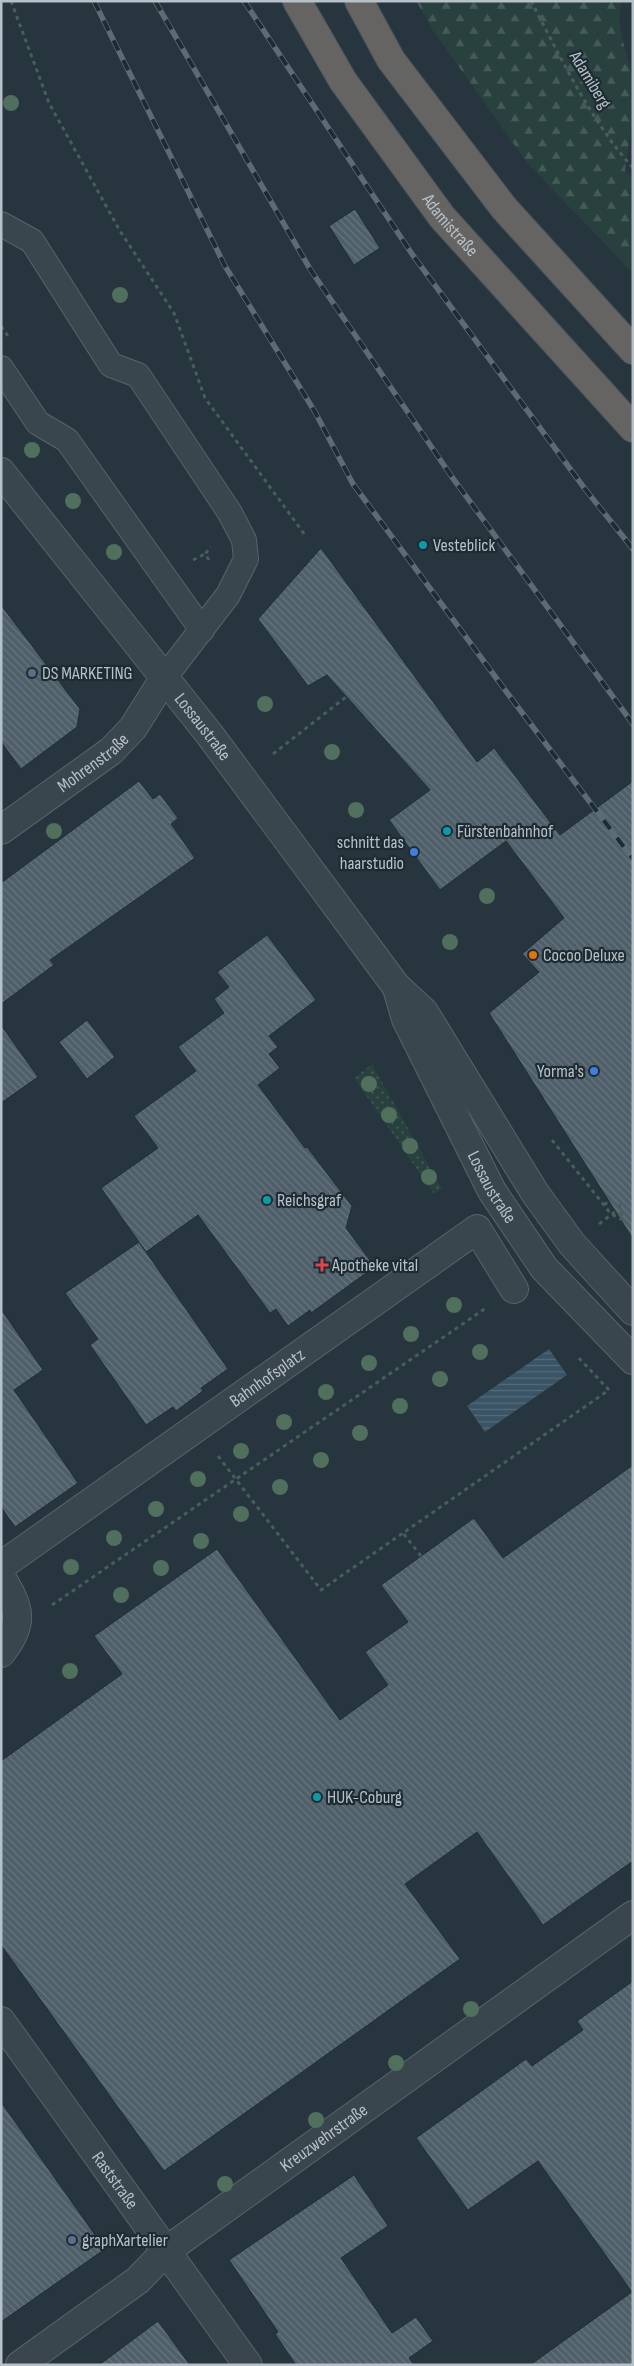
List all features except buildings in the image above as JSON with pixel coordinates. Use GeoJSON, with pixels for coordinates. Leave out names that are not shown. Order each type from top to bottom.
{"type":"FeatureCollection","features":[{"type":"Feature","properties":{"kind":"highway","name":"Adamistraße"},"geometry":{"type":"LineString","coordinates":[[297,1],[343,81],[442,217],[633,428]]}},
{"type":"Feature","properties":{"kind":"highway"},"geometry":{"type":"LineString","coordinates":[[359,1],[390,60],[504,208],[633,350]]}},
{"type":"Feature","properties":{"kind":"street","name":"Lossaustraße"},"geometry":{"type":"LineString","coordinates":[[1,472],[165,676],[396,986],[424,1012],[546,1208],[572,1244],[633,1310]]}},
{"type":"Feature","properties":{"kind":"street","name":"Mohrenstraße"},"geometry":{"type":"LineString","coordinates":[[1,830],[110,752],[133,728],[165,676]]}},
{"type":"Feature","properties":{"kind":"street","name":"Lossaustraße"},"geometry":{"type":"LineString","coordinates":[[396,986],[406,1019],[492,1191],[544,1268],[633,1360]]}},
{"type":"Feature","properties":{"kind":"street","name":"Bahnhofsplatz"},"geometry":{"type":"LineString","coordinates":[[1,1566],[476,1229],[514,1289]]}},
{"type":"Feature","properties":{"kind":"street"},"geometry":{"type":"LineString","coordinates":[[1,1576],[15,1602],[17,1630],[1,1654]]}},
{"type":"Feature","properties":{"kind":"street","name":"Kreuzwehrstraße"},"geometry":{"type":"LineString","coordinates":[[20,2365],[138,2280],[166,2251],[633,1915]]}},
{"type":"Feature","properties":{"kind":"street","name":"Raststraße"},"geometry":{"type":"LineString","coordinates":[[1,2020],[248,2365]]}},
{"type":"Feature","properties":{"kind":"lane"},"geometry":{"type":"LineString","coordinates":[[1,224],[32,241],[111,365],[138,374],[230,513],[244,540],[246,559],[228,595],[165,676]]}},
{"type":"Feature","properties":{"kind":"lane"},"geometry":{"type":"LineString","coordinates":[[1,368],[38,423],[67,440],[202,630]]}},
{"type":"Feature","properties":{"kind":"path"},"geometry":{"type":"LineString","coordinates":[[11,1],[49,104],[120,231],[174,313],[205,398],[305,535]]}},
{"type":"Feature","properties":{"kind":"path","name":"Adamiberg"},"geometry":{"type":"LineString","coordinates":[[531,1],[561,58],[613,146],[633,168]]}},
{"type":"Feature","properties":{"kind":"path"},"geometry":{"type":"LineString","coordinates":[[273,754],[346,697]]}},
{"type":"Feature","properties":{"kind":"path"},"geometry":{"type":"LineString","coordinates":[[552,1140],[611,1214],[623,1220],[619,1204]]}},
{"type":"Feature","properties":{"kind":"path"},"geometry":{"type":"LineString","coordinates":[[604,1205],[609,1201]]}},
{"type":"Feature","properties":{"kind":"path"},"geometry":{"type":"LineString","coordinates":[[603,1220],[616,1211]]}},
{"type":"Feature","properties":{"kind":"path"},"geometry":{"type":"LineString","coordinates":[[17,1630],[514,1289]]}},
{"type":"Feature","properties":{"kind":"path"},"geometry":{"type":"LineString","coordinates":[[198,1428],[321,1590],[609,1390],[575,1354]]}},
{"type":"Feature","properties":{"kind":"path"},"geometry":{"type":"LineString","coordinates":[[403,1534],[421,1556]]}},
{"type":"Feature","properties":{"kind":"green space"},"geometry":{"type":"Polygon","coordinates":[[[416,1],[622,1],[620,11],[621,32],[633,85],[632,117],[625,170],[633,179],[633,273],[528,164],[432,29],[416,1]]]}},
{"type":"Feature","properties":{"kind":"green space"},"geometry":{"type":"Polygon","coordinates":[[[372,1064],[442,1189],[434,1194],[354,1078],[372,1064]]]}},
{"type":"Feature","properties":{"kind":"water"},"geometry":{"type":"Polygon","coordinates":[[[549,1349],[567,1375],[485,1432],[467,1406],[549,1349]]]}},
{"type":"Feature","properties":{"kind":"railway"},"geometry":{"type":"LineString","coordinates":[[94,1],[225,266],[315,412],[353,484],[633,859]]}},
{"type":"Feature","properties":{"kind":"railway"},"geometry":{"type":"LineString","coordinates":[[155,1],[310,269],[452,477],[633,724]]}},
{"type":"Feature","properties":{"kind":"railway"},"geometry":{"type":"LineString","coordinates":[[244,1],[412,254],[585,489],[633,549]]}},
{"type":"Feature","properties":{"kind":"place","name":"Vesteblick"},"geometry":{"type":"Point","coordinates":[423,545]}},
{"type":"Feature","properties":{"kind":"place","name":"DS MARKETING"},"geometry":{"type":"Point","coordinates":[32,673]}},
{"type":"Feature","properties":{"kind":"place","name":"Fürstenbahnhof"},"geometry":{"type":"Point","coordinates":[447,831]}},
{"type":"Feature","properties":{"kind":"place","name":"schnitt das haarstudio"},"geometry":{"type":"Point","coordinates":[414,852]}},
{"type":"Feature","properties":{"kind":"place","name":"Cocoo Deluxe"},"geometry":{"type":"Point","coordinates":[533,955]}},
{"type":"Feature","properties":{"kind":"place","name":"Yorma's"},"geometry":{"type":"Point","coordinates":[594,1071]}},
{"type":"Feature","properties":{"kind":"place","name":"Reichsgraf"},"geometry":{"type":"Point","coordinates":[267,1200]}},
{"type":"Feature","properties":{"kind":"place","name":"Apotheke vital"},"geometry":{"type":"Point","coordinates":[322,1265]}},
{"type":"Feature","properties":{"kind":"place","name":"HUK-Coburg"},"geometry":{"type":"Point","coordinates":[317,1797]}},
{"type":"Feature","properties":{"kind":"place","name":"graphXartelier"},"geometry":{"type":"Point","coordinates":[72,2240]}}]}
